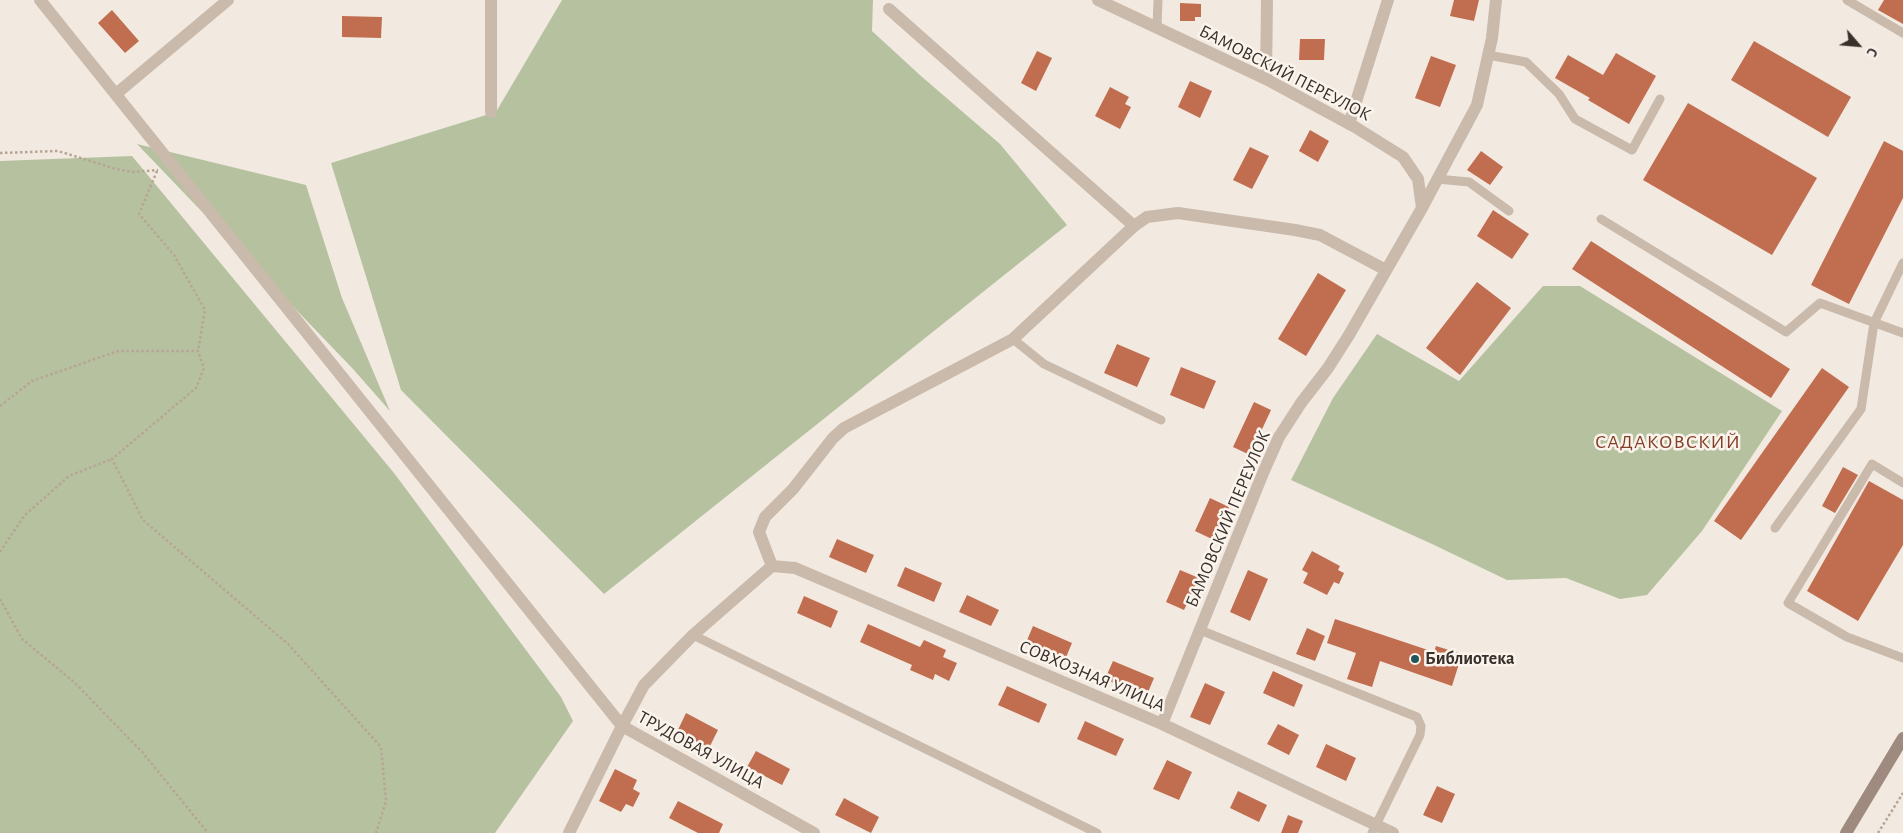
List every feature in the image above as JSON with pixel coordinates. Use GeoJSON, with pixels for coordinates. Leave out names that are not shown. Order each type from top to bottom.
{"type":"FeatureCollection","features":[{"type":"Feature","properties":{"kind":"main road"},"geometry":{"type":"LineString","coordinates":[[1846,833],[1903,738]]}},
{"type":"Feature","properties":{"kind":"street"},"geometry":{"type":"LineString","coordinates":[[40,0],[622,726],[644,685],[693,635],[772,566],[759,532],[765,518],[793,489],[833,438],[844,428],[1013,339],[1134,226],[1147,218],[1178,213],[1320,235],[1386,270]]}},
{"type":"Feature","properties":{"kind":"street"},"geometry":{"type":"LineString","coordinates":[[116,94],[228,0]]}},
{"type":"Feature","properties":{"kind":"street"},"geometry":{"type":"LineString","coordinates":[[491,0],[491,112]]}},
{"type":"Feature","properties":{"kind":"street","name":"БАМОВСКИЙ ПЕРЕУЛОК"},"geometry":{"type":"LineString","coordinates":[[1098,0],[1266,79],[1349,124],[1403,157],[1418,179],[1422,208]]}},
{"type":"Feature","properties":{"kind":"street"},"geometry":{"type":"LineString","coordinates":[[1266,79],[1267,0]]}},
{"type":"Feature","properties":{"kind":"street"},"geometry":{"type":"LineString","coordinates":[[1349,124],[1388,0]]}},
{"type":"Feature","properties":{"kind":"street","name":"БАМОВСКИЙ ПЕРЕУЛОК"},"geometry":{"type":"LineString","coordinates":[[1162,724],[1262,473],[1279,437],[1328,368],[1422,208],[1477,105],[1488,55],[1496,0]]}},
{"type":"Feature","properties":{"kind":"street"},"geometry":{"type":"LineString","coordinates":[[889,9],[1134,226]]}},
{"type":"Feature","properties":{"kind":"street","name":"СОВХОЗНАЯ УЛИЦА"},"geometry":{"type":"LineString","coordinates":[[772,566],[795,568],[1162,724],[1374,829],[1393,833]]}},
{"type":"Feature","properties":{"kind":"street","name":"ТРУДОВАЯ УЛИЦА"},"geometry":{"type":"LineString","coordinates":[[569,833],[622,726],[814,833]]}},
{"type":"Feature","properties":{"kind":"lane"},"geometry":{"type":"LineString","coordinates":[[1157,28],[1158,0]]}},
{"type":"Feature","properties":{"kind":"lane"},"geometry":{"type":"LineString","coordinates":[[1847,0],[1865,4],[1903,33]]}},
{"type":"Feature","properties":{"kind":"lane"},"geometry":{"type":"LineString","coordinates":[[1488,55],[1526,62],[1559,94],[1576,119],[1632,150],[1660,99]]}},
{"type":"Feature","properties":{"kind":"lane"},"geometry":{"type":"LineString","coordinates":[[1437,179],[1469,182],[1509,211]]}},
{"type":"Feature","properties":{"kind":"lane"},"geometry":{"type":"LineString","coordinates":[[1601,218],[1786,332],[1820,303],[1903,333]]}},
{"type":"Feature","properties":{"kind":"lane"},"geometry":{"type":"LineString","coordinates":[[1775,528],[1861,409],[1874,323],[1903,263]]}},
{"type":"Feature","properties":{"kind":"lane"},"geometry":{"type":"LineString","coordinates":[[1013,339],[1044,364],[1161,420]]}},
{"type":"Feature","properties":{"kind":"lane"},"geometry":{"type":"LineString","coordinates":[[1903,483],[1872,464],[1788,603],[1847,637],[1903,658]]}},
{"type":"Feature","properties":{"kind":"lane"},"geometry":{"type":"LineString","coordinates":[[1200,630],[1417,717],[1421,726],[1420,735],[1374,829]]}},
{"type":"Feature","properties":{"kind":"lane"},"geometry":{"type":"LineString","coordinates":[[693,635],[1097,833]]}},
{"type":"Feature","properties":{"kind":"path"},"geometry":{"type":"LineString","coordinates":[[0,153],[58,151],[133,172],[157,171],[174,166]]}},
{"type":"Feature","properties":{"kind":"path"},"geometry":{"type":"LineString","coordinates":[[0,552],[24,516],[69,476],[112,459],[196,388],[204,368],[198,350],[205,310],[174,255],[139,214],[157,171]]}},
{"type":"Feature","properties":{"kind":"path"},"geometry":{"type":"LineString","coordinates":[[0,406],[32,381],[118,351],[198,350]]}},
{"type":"Feature","properties":{"kind":"path"},"geometry":{"type":"LineString","coordinates":[[112,459],[143,520],[288,644],[381,747],[386,802],[376,833]]}},
{"type":"Feature","properties":{"kind":"path"},"geometry":{"type":"LineString","coordinates":[[0,599],[22,639],[74,682],[143,753],[208,833]]}},
{"type":"Feature","properties":{"kind":"path"},"geometry":{"type":"LineString","coordinates":[[1878,833],[1903,792]]}},
{"type":"Feature","properties":{"kind":"green space"},"geometry":{"type":"Polygon","coordinates":[[[562,0],[873,0],[872,31],[1000,144],[1067,225],[604,594],[401,390],[331,163],[496,112],[562,0]]]}},
{"type":"Feature","properties":{"kind":"green space"},"geometry":{"type":"Polygon","coordinates":[[[137,144],[306,185],[342,298],[390,411],[353,369],[137,144]]]}},
{"type":"Feature","properties":{"kind":"green space"},"geometry":{"type":"Polygon","coordinates":[[[132,156],[394,473],[561,697],[573,721],[495,833],[0,833],[0,161],[132,156]]]}},
{"type":"Feature","properties":{"kind":"green space"},"geometry":{"type":"Polygon","coordinates":[[[1543,286],[1580,286],[1782,411],[1702,531],[1647,595],[1620,599],[1566,578],[1507,580],[1291,480],[1333,398],[1377,334],[1459,381],[1543,286]]]}},
{"type":"Feature","properties":{"kind":"building"},"geometry":{"type":"Polygon","coordinates":[[[1454,0],[1479,0],[1474,21],[1450,16],[1454,0]]]}},
{"type":"Feature","properties":{"kind":"building"},"geometry":{"type":"Polygon","coordinates":[[[1884,0],[1903,0],[1903,24],[1878,10],[1884,0]]]}},
{"type":"Feature","properties":{"kind":"building"},"geometry":{"type":"Polygon","coordinates":[[[1180,3],[1201,4],[1201,17],[1195,17],[1195,21],[1180,21],[1180,3]]]}},
{"type":"Feature","properties":{"kind":"building"},"geometry":{"type":"Polygon","coordinates":[[[112,10],[139,41],[125,53],[98,23],[112,10]]]}},
{"type":"Feature","properties":{"kind":"building"},"geometry":{"type":"Polygon","coordinates":[[[342,16],[382,17],[381,38],[342,37],[342,16]]]}},
{"type":"Feature","properties":{"kind":"building"},"geometry":{"type":"Polygon","coordinates":[[[1300,39],[1325,39],[1324,60],[1299,60],[1300,39]]]}},
{"type":"Feature","properties":{"kind":"building"},"geometry":{"type":"Polygon","coordinates":[[[1754,41],[1851,97],[1828,137],[1731,80],[1754,41]]]}},
{"type":"Feature","properties":{"kind":"building"},"geometry":{"type":"Polygon","coordinates":[[[1037,51],[1052,58],[1036,91],[1021,83],[1037,51]]]}},
{"type":"Feature","properties":{"kind":"building"},"geometry":{"type":"Polygon","coordinates":[[[1616,53],[1656,76],[1629,124],[1555,78],[1568,55],[1603,75],[1616,53]]]}},
{"type":"Feature","properties":{"kind":"building"},"geometry":{"type":"Polygon","coordinates":[[[1431,56],[1456,65],[1440,107],[1415,98],[1431,56]]]}},
{"type":"Feature","properties":{"kind":"building"},"geometry":{"type":"Polygon","coordinates":[[[1190,81],[1212,91],[1200,118],[1178,107],[1190,81]]]}},
{"type":"Feature","properties":{"kind":"building"},"geometry":{"type":"Polygon","coordinates":[[[1110,87],[1129,97],[1125,104],[1131,107],[1120,129],[1095,116],[1110,87]]]}},
{"type":"Feature","properties":{"kind":"building"},"geometry":{"type":"Polygon","coordinates":[[[1688,103],[1817,178],[1772,255],[1643,180],[1688,103]]]}},
{"type":"Feature","properties":{"kind":"building"},"geometry":{"type":"Polygon","coordinates":[[[1310,130],[1329,141],[1318,162],[1299,151],[1310,130]]]}},
{"type":"Feature","properties":{"kind":"building"},"geometry":{"type":"Polygon","coordinates":[[[1884,141],[1903,151],[1903,198],[1849,304],[1811,285],[1884,141]]]}},
{"type":"Feature","properties":{"kind":"building"},"geometry":{"type":"Polygon","coordinates":[[[1250,147],[1269,156],[1252,189],[1233,180],[1250,147]]]}},
{"type":"Feature","properties":{"kind":"building"},"geometry":{"type":"Polygon","coordinates":[[[1481,151],[1503,167],[1490,185],[1467,170],[1481,151]]]}},
{"type":"Feature","properties":{"kind":"building"},"geometry":{"type":"Polygon","coordinates":[[[1493,210],[1529,234],[1512,259],[1477,236],[1493,210]]]}},
{"type":"Feature","properties":{"kind":"building"},"geometry":{"type":"Polygon","coordinates":[[[1591,241],[1790,369],[1771,398],[1572,269],[1591,241]]]}},
{"type":"Feature","properties":{"kind":"building"},"geometry":{"type":"Polygon","coordinates":[[[1318,273],[1346,290],[1306,356],[1278,339],[1318,273]]]}},
{"type":"Feature","properties":{"kind":"building"},"geometry":{"type":"Polygon","coordinates":[[[1477,282],[1511,308],[1460,375],[1426,348],[1477,282]]]}},
{"type":"Feature","properties":{"kind":"building"},"geometry":{"type":"Polygon","coordinates":[[[1117,344],[1150,358],[1137,387],[1104,373],[1117,344]]]}},
{"type":"Feature","properties":{"kind":"building"},"geometry":{"type":"Polygon","coordinates":[[[1181,367],[1216,381],[1204,409],[1170,395],[1181,367]]]}},
{"type":"Feature","properties":{"kind":"building"},"geometry":{"type":"Polygon","coordinates":[[[1822,368],[1849,387],[1741,540],[1714,521],[1822,368]]]}},
{"type":"Feature","properties":{"kind":"building"},"geometry":{"type":"Polygon","coordinates":[[[1254,402],[1271,410],[1250,455],[1233,447],[1254,402]]]}},
{"type":"Feature","properties":{"kind":"building"},"geometry":{"type":"Polygon","coordinates":[[[1843,467],[1858,475],[1835,513],[1822,506],[1843,467]]]}},
{"type":"Feature","properties":{"kind":"building"},"geometry":{"type":"Polygon","coordinates":[[[1869,481],[1903,500],[1903,545],[1858,621],[1807,591],[1869,481]]]}},
{"type":"Feature","properties":{"kind":"building"},"geometry":{"type":"Polygon","coordinates":[[[1210,498],[1229,507],[1214,540],[1195,531],[1210,498]]]}},
{"type":"Feature","properties":{"kind":"building"},"geometry":{"type":"Polygon","coordinates":[[[837,539],[874,555],[866,573],[829,557],[837,539]]]}},
{"type":"Feature","properties":{"kind":"building"},"geometry":{"type":"Polygon","coordinates":[[[1312,551],[1340,566],[1338,570],[1344,573],[1339,584],[1334,582],[1327,595],[1303,583],[1308,573],[1302,570],[1312,551]]]}},
{"type":"Feature","properties":{"kind":"building"},"geometry":{"type":"Polygon","coordinates":[[[905,567],[942,583],[934,602],[897,586],[905,567]]]}},
{"type":"Feature","properties":{"kind":"building"},"geometry":{"type":"Polygon","coordinates":[[[1180,570],[1199,578],[1184,610],[1166,602],[1180,570]]]}},
{"type":"Feature","properties":{"kind":"building"},"geometry":{"type":"Polygon","coordinates":[[[1248,570],[1268,579],[1250,621],[1230,612],[1248,570]]]}},
{"type":"Feature","properties":{"kind":"building"},"geometry":{"type":"Polygon","coordinates":[[[967,595],[999,610],[991,626],[959,612],[967,595]]]}},
{"type":"Feature","properties":{"kind":"building"},"geometry":{"type":"Polygon","coordinates":[[[804,596],[838,611],[831,628],[797,613],[804,596]]]}},
{"type":"Feature","properties":{"kind":"building"},"geometry":{"type":"Polygon","coordinates":[[[1335,619],[1434,652],[1436,646],[1462,654],[1452,686],[1380,661],[1372,687],[1347,679],[1356,653],[1327,643],[1335,619]]]}},
{"type":"Feature","properties":{"kind":"building"},"geometry":{"type":"Polygon","coordinates":[[[868,624],[920,647],[924,640],[946,650],[943,657],[957,663],[949,681],[935,674],[933,680],[910,670],[912,665],[860,642],[868,624]]]}},
{"type":"Feature","properties":{"kind":"building"},"geometry":{"type":"Polygon","coordinates":[[[1033,626],[1072,643],[1064,662],[1025,645],[1033,626]]]}},
{"type":"Feature","properties":{"kind":"building"},"geometry":{"type":"Polygon","coordinates":[[[1307,628],[1325,636],[1315,661],[1296,654],[1307,628]]]}},
{"type":"Feature","properties":{"kind":"building"},"geometry":{"type":"Polygon","coordinates":[[[1113,661],[1154,678],[1146,697],[1105,679],[1113,661]]]}},
{"type":"Feature","properties":{"kind":"building"},"geometry":{"type":"Polygon","coordinates":[[[1273,671],[1303,685],[1294,707],[1263,693],[1273,671]]]}},
{"type":"Feature","properties":{"kind":"building"},"geometry":{"type":"Polygon","coordinates":[[[1205,683],[1225,692],[1210,725],[1190,717],[1205,683]]]}},
{"type":"Feature","properties":{"kind":"building"},"geometry":{"type":"Polygon","coordinates":[[[1007,686],[1047,704],[1039,723],[998,705],[1007,686]]]}},
{"type":"Feature","properties":{"kind":"building"},"geometry":{"type":"Polygon","coordinates":[[[686,713],[718,730],[709,748],[677,732],[686,713]]]}},
{"type":"Feature","properties":{"kind":"building"},"geometry":{"type":"Polygon","coordinates":[[[1085,721],[1124,739],[1116,756],[1077,739],[1085,721]]]}},
{"type":"Feature","properties":{"kind":"building"},"geometry":{"type":"Polygon","coordinates":[[[1278,724],[1299,735],[1289,755],[1267,744],[1278,724]]]}},
{"type":"Feature","properties":{"kind":"building"},"geometry":{"type":"Polygon","coordinates":[[[1326,744],[1356,758],[1346,781],[1316,767],[1326,744]]]}},
{"type":"Feature","properties":{"kind":"building"},"geometry":{"type":"Polygon","coordinates":[[[756,751],[790,769],[782,785],[747,767],[756,751]]]}},
{"type":"Feature","properties":{"kind":"building"},"geometry":{"type":"Polygon","coordinates":[[[1167,760],[1192,772],[1179,800],[1153,789],[1167,760]]]}},
{"type":"Feature","properties":{"kind":"building"},"geometry":{"type":"Polygon","coordinates":[[[615,769],[637,780],[633,789],[640,793],[633,807],[626,804],[621,812],[599,801],[615,769]]]}},
{"type":"Feature","properties":{"kind":"building"},"geometry":{"type":"Polygon","coordinates":[[[1437,786],[1455,794],[1442,823],[1423,815],[1437,786]]]}},
{"type":"Feature","properties":{"kind":"building"},"geometry":{"type":"Polygon","coordinates":[[[1238,791],[1267,805],[1259,822],[1230,808],[1238,791]]]}},
{"type":"Feature","properties":{"kind":"building"},"geometry":{"type":"Polygon","coordinates":[[[844,798],[879,817],[871,833],[835,815],[844,798]]]}},
{"type":"Feature","properties":{"kind":"building"},"geometry":{"type":"Polygon","coordinates":[[[678,801],[723,824],[719,833],[698,833],[669,818],[678,801]]]}},
{"type":"Feature","properties":{"kind":"building"},"geometry":{"type":"Polygon","coordinates":[[[1288,815],[1303,821],[1298,833],[1281,833],[1288,815]]]}},
{"type":"Feature","properties":{"kind":"place","name":"Библиотека"},"geometry":{"type":"Point","coordinates":[1415,659]}},
{"type":"Feature","properties":{"kind":"district","name":"САДАКОВСКИЙ"},"geometry":{"type":"Point","coordinates":[1668,442]}}]}
